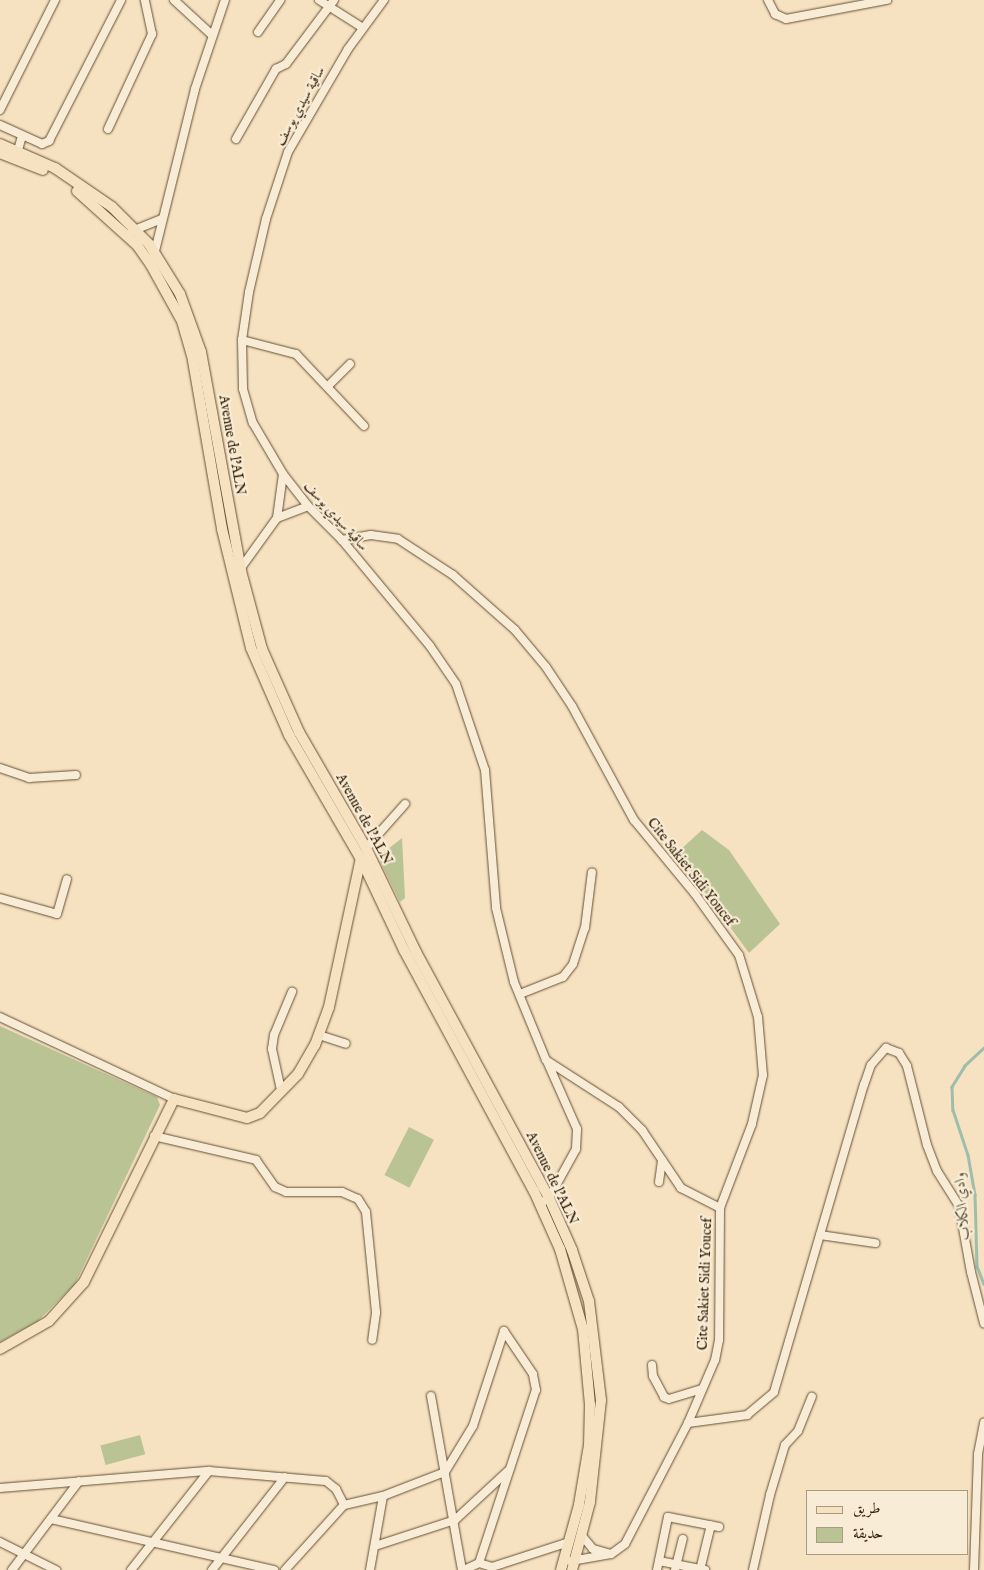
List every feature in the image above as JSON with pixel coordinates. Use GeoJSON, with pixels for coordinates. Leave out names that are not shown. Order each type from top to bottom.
{"type":"FeatureCollection","features":[{"type":"Feature","properties":{"kind":"main road"},"geometry":{"type":"LineString","coordinates":[[0,144],[18,150],[72,179],[131,231],[152,257],[187,336],[251,648],[273,702],[361,859],[404,950],[540,1204],[575,1293],[588,1366],[589,1445],[579,1505],[562,1567]]}},
{"type":"Feature","properties":{"kind":"main road"},"geometry":{"type":"LineString","coordinates":[[0,153],[53,175],[131,231]]}},
{"type":"Feature","properties":{"kind":"main road","name":"Avenue de l'ALN"},"geometry":{"type":"LineString","coordinates":[[236,572],[262,649],[299,732],[366,848],[416,952],[549,1198],[572,1250],[589,1301],[596,1348],[600,1428],[583,1536],[572,1570]]}},
{"type":"Feature","properties":{"kind":"main road"},"geometry":{"type":"LineString","coordinates":[[0,1349],[49,1321],[84,1282],[154,1136],[174,1099],[248,1118],[260,1113],[298,1074],[319,1035],[339,968],[361,859],[366,848]]}},
{"type":"Feature","properties":{"kind":"street"},"geometry":{"type":"LineString","coordinates":[[0,110],[56,0]]}},
{"type":"Feature","properties":{"kind":"street"},"geometry":{"type":"LineString","coordinates":[[0,125],[42,144],[49,141],[121,0]]}},
{"type":"Feature","properties":{"kind":"street"},"geometry":{"type":"LineString","coordinates":[[108,129],[152,34],[145,0]]}},
{"type":"Feature","properties":{"kind":"street"},"geometry":{"type":"LineString","coordinates":[[174,0],[212,35]]}},
{"type":"Feature","properties":{"kind":"street"},"geometry":{"type":"LineString","coordinates":[[152,257],[212,35],[225,0]]}},
{"type":"Feature","properties":{"kind":"street"},"geometry":{"type":"LineString","coordinates":[[258,32],[280,0]]}},
{"type":"Feature","properties":{"kind":"street"},"geometry":{"type":"LineString","coordinates":[[319,0],[332,3],[363,28]]}},
{"type":"Feature","properties":{"kind":"street","name":"ساقية سيدي يوسف"},"geometry":{"type":"LineString","coordinates":[[384,0],[363,28],[316,100],[288,152],[266,219],[242,340],[243,389],[250,414],[283,474],[308,506],[342,540],[430,646],[456,684],[471,721],[485,770],[496,908],[520,994],[546,1060],[577,1129],[574,1156],[549,1198]]}},
{"type":"Feature","properties":{"kind":"street"},"geometry":{"type":"LineString","coordinates":[[768,0],[775,14],[786,20],[887,0]]}},
{"type":"Feature","properties":{"kind":"street"},"geometry":{"type":"LineString","coordinates":[[236,139],[276,69],[286,64],[332,3]]}},
{"type":"Feature","properties":{"kind":"street"},"geometry":{"type":"LineString","coordinates":[[18,150],[22,136]]}},
{"type":"Feature","properties":{"kind":"street"},"geometry":{"type":"LineString","coordinates":[[131,231],[162,219]]}},
{"type":"Feature","properties":{"kind":"street"},"geometry":{"type":"LineString","coordinates":[[242,340],[296,354],[364,426]]}},
{"type":"Feature","properties":{"kind":"street"},"geometry":{"type":"LineString","coordinates":[[328,386],[350,364]]}},
{"type":"Feature","properties":{"kind":"street"},"geometry":{"type":"LineString","coordinates":[[236,572],[277,518],[283,474]]}},
{"type":"Feature","properties":{"kind":"street"},"geometry":{"type":"LineString","coordinates":[[277,518],[308,506]]}},
{"type":"Feature","properties":{"kind":"street","name":"Cite Sakiet Sidi Youcef"},"geometry":{"type":"LineString","coordinates":[[342,540],[371,535],[398,539],[424,553],[484,601],[515,630],[546,667],[572,706],[634,820],[695,894],[739,955],[758,1017],[763,1074],[752,1124],[720,1208],[719,1348],[688,1423],[630,1535],[618,1552],[611,1554]]}},
{"type":"Feature","properties":{"kind":"street"},"geometry":{"type":"LineString","coordinates":[[0,768],[28,778],[76,774]]}},
{"type":"Feature","properties":{"kind":"street"},"geometry":{"type":"LineString","coordinates":[[366,848],[405,804]]}},
{"type":"Feature","properties":{"kind":"street"},"geometry":{"type":"LineString","coordinates":[[520,994],[563,977],[573,964],[585,928],[592,872]]}},
{"type":"Feature","properties":{"kind":"street"},"geometry":{"type":"LineString","coordinates":[[0,898],[57,914],[67,879]]}},
{"type":"Feature","properties":{"kind":"street"},"geometry":{"type":"LineString","coordinates":[[281,1090],[272,1049],[274,1035],[292,992]]}},
{"type":"Feature","properties":{"kind":"street"},"geometry":{"type":"LineString","coordinates":[[0,1017],[174,1099]]}},
{"type":"Feature","properties":{"kind":"street"},"geometry":{"type":"LineString","coordinates":[[319,1035],[346,1044]]}},
{"type":"Feature","properties":{"kind":"street"},"geometry":{"type":"LineString","coordinates":[[688,1423],[747,1415],[774,1392],[864,1085],[871,1065],[886,1048],[899,1053],[914,1086],[934,1162],[960,1206],[971,1272],[984,1323]]}},
{"type":"Feature","properties":{"kind":"street"},"geometry":{"type":"LineString","coordinates":[[546,1060],[619,1107],[642,1130],[681,1188],[720,1208]]}},
{"type":"Feature","properties":{"kind":"street"},"geometry":{"type":"LineString","coordinates":[[154,1136],[256,1160],[275,1186],[286,1192],[342,1192],[358,1199],[366,1212],[376,1313],[372,1340]]}},
{"type":"Feature","properties":{"kind":"street"},"geometry":{"type":"LineString","coordinates":[[659,1182],[662,1160]]}},
{"type":"Feature","properties":{"kind":"street"},"geometry":{"type":"LineString","coordinates":[[540,1204],[549,1198]]}},
{"type":"Feature","properties":{"kind":"street"},"geometry":{"type":"LineString","coordinates":[[820,1235],[876,1243]]}},
{"type":"Feature","properties":{"kind":"street"},"geometry":{"type":"LineString","coordinates":[[285,1570],[344,1505],[383,1496],[445,1472],[473,1426],[504,1331],[533,1374],[536,1390],[479,1563]]}},
{"type":"Feature","properties":{"kind":"street"},"geometry":{"type":"LineString","coordinates":[[652,1365],[653,1376],[664,1397],[669,1399],[702,1389]]}},
{"type":"Feature","properties":{"kind":"street"},"geometry":{"type":"LineString","coordinates":[[431,1396],[463,1570],[479,1563],[492,1566],[569,1542]]}},
{"type":"Feature","properties":{"kind":"street"},"geometry":{"type":"LineString","coordinates":[[753,1570],[770,1495],[785,1445],[798,1431],[812,1397]]}},
{"type":"Feature","properties":{"kind":"street"},"geometry":{"type":"LineString","coordinates":[[974,1570],[978,1454],[984,1423]]}},
{"type":"Feature","properties":{"kind":"street"},"geometry":{"type":"LineString","coordinates":[[375,1546],[455,1520],[483,1497],[510,1468]]}},
{"type":"Feature","properties":{"kind":"street"},"geometry":{"type":"LineString","coordinates":[[131,1570],[209,1471]]}},
{"type":"Feature","properties":{"kind":"street"},"geometry":{"type":"LineString","coordinates":[[0,1488],[209,1471],[326,1481],[336,1489],[344,1505]]}},
{"type":"Feature","properties":{"kind":"street"},"geometry":{"type":"LineString","coordinates":[[212,1570],[286,1477]]}},
{"type":"Feature","properties":{"kind":"street"},"geometry":{"type":"LineString","coordinates":[[12,1570],[79,1481]]}},
{"type":"Feature","properties":{"kind":"street"},"geometry":{"type":"LineString","coordinates":[[370,1570],[383,1496]]}},
{"type":"Feature","properties":{"kind":"street"},"geometry":{"type":"LineString","coordinates":[[657,1570],[668,1517],[715,1526],[702,1570],[676,1567],[659,1561]]}},
{"type":"Feature","properties":{"kind":"street"},"geometry":{"type":"LineString","coordinates":[[51,1519],[274,1570]]}},
{"type":"Feature","properties":{"kind":"street"},"geometry":{"type":"LineString","coordinates":[[583,1536],[592,1549],[611,1554]]}},
{"type":"Feature","properties":{"kind":"street"},"geometry":{"type":"LineString","coordinates":[[676,1567],[683,1539]]}},
{"type":"Feature","properties":{"kind":"street"},"geometry":{"type":"LineString","coordinates":[[0,1542],[56,1570]]}},
{"type":"Feature","properties":{"kind":"street"},"geometry":{"type":"LineString","coordinates":[[562,1567],[576,1560],[611,1554]]}},
{"type":"Feature","properties":{"kind":"green space"},"geometry":{"type":"Polygon","coordinates":[[[702,830],[729,850],[780,924],[749,953],[695,879],[680,850],[702,830]]]}},
{"type":"Feature","properties":{"kind":"green space"},"geometry":{"type":"Polygon","coordinates":[[[402,838],[405,898],[400,902],[378,857],[402,838]]]}},
{"type":"Feature","properties":{"kind":"green space"},"geometry":{"type":"Polygon","coordinates":[[[0,1026],[157,1097],[160,1105],[75,1284],[38,1321],[0,1342],[0,1026]]]}},
{"type":"Feature","properties":{"kind":"green space"},"geometry":{"type":"Polygon","coordinates":[[[409,1127],[434,1140],[409,1188],[384,1175],[409,1127]]]}},
{"type":"Feature","properties":{"kind":"green space"},"geometry":{"type":"Polygon","coordinates":[[[140,1435],[145,1454],[106,1465],[100,1446],[140,1435]]]}},
{"type":"Feature","properties":{"kind":"waterway","name":"وادي الكلاب"},"geometry":{"type":"LineString","coordinates":[[984,1048],[965,1066],[952,1087],[953,1110],[968,1155],[975,1194],[977,1266],[984,1284]]}}]}
